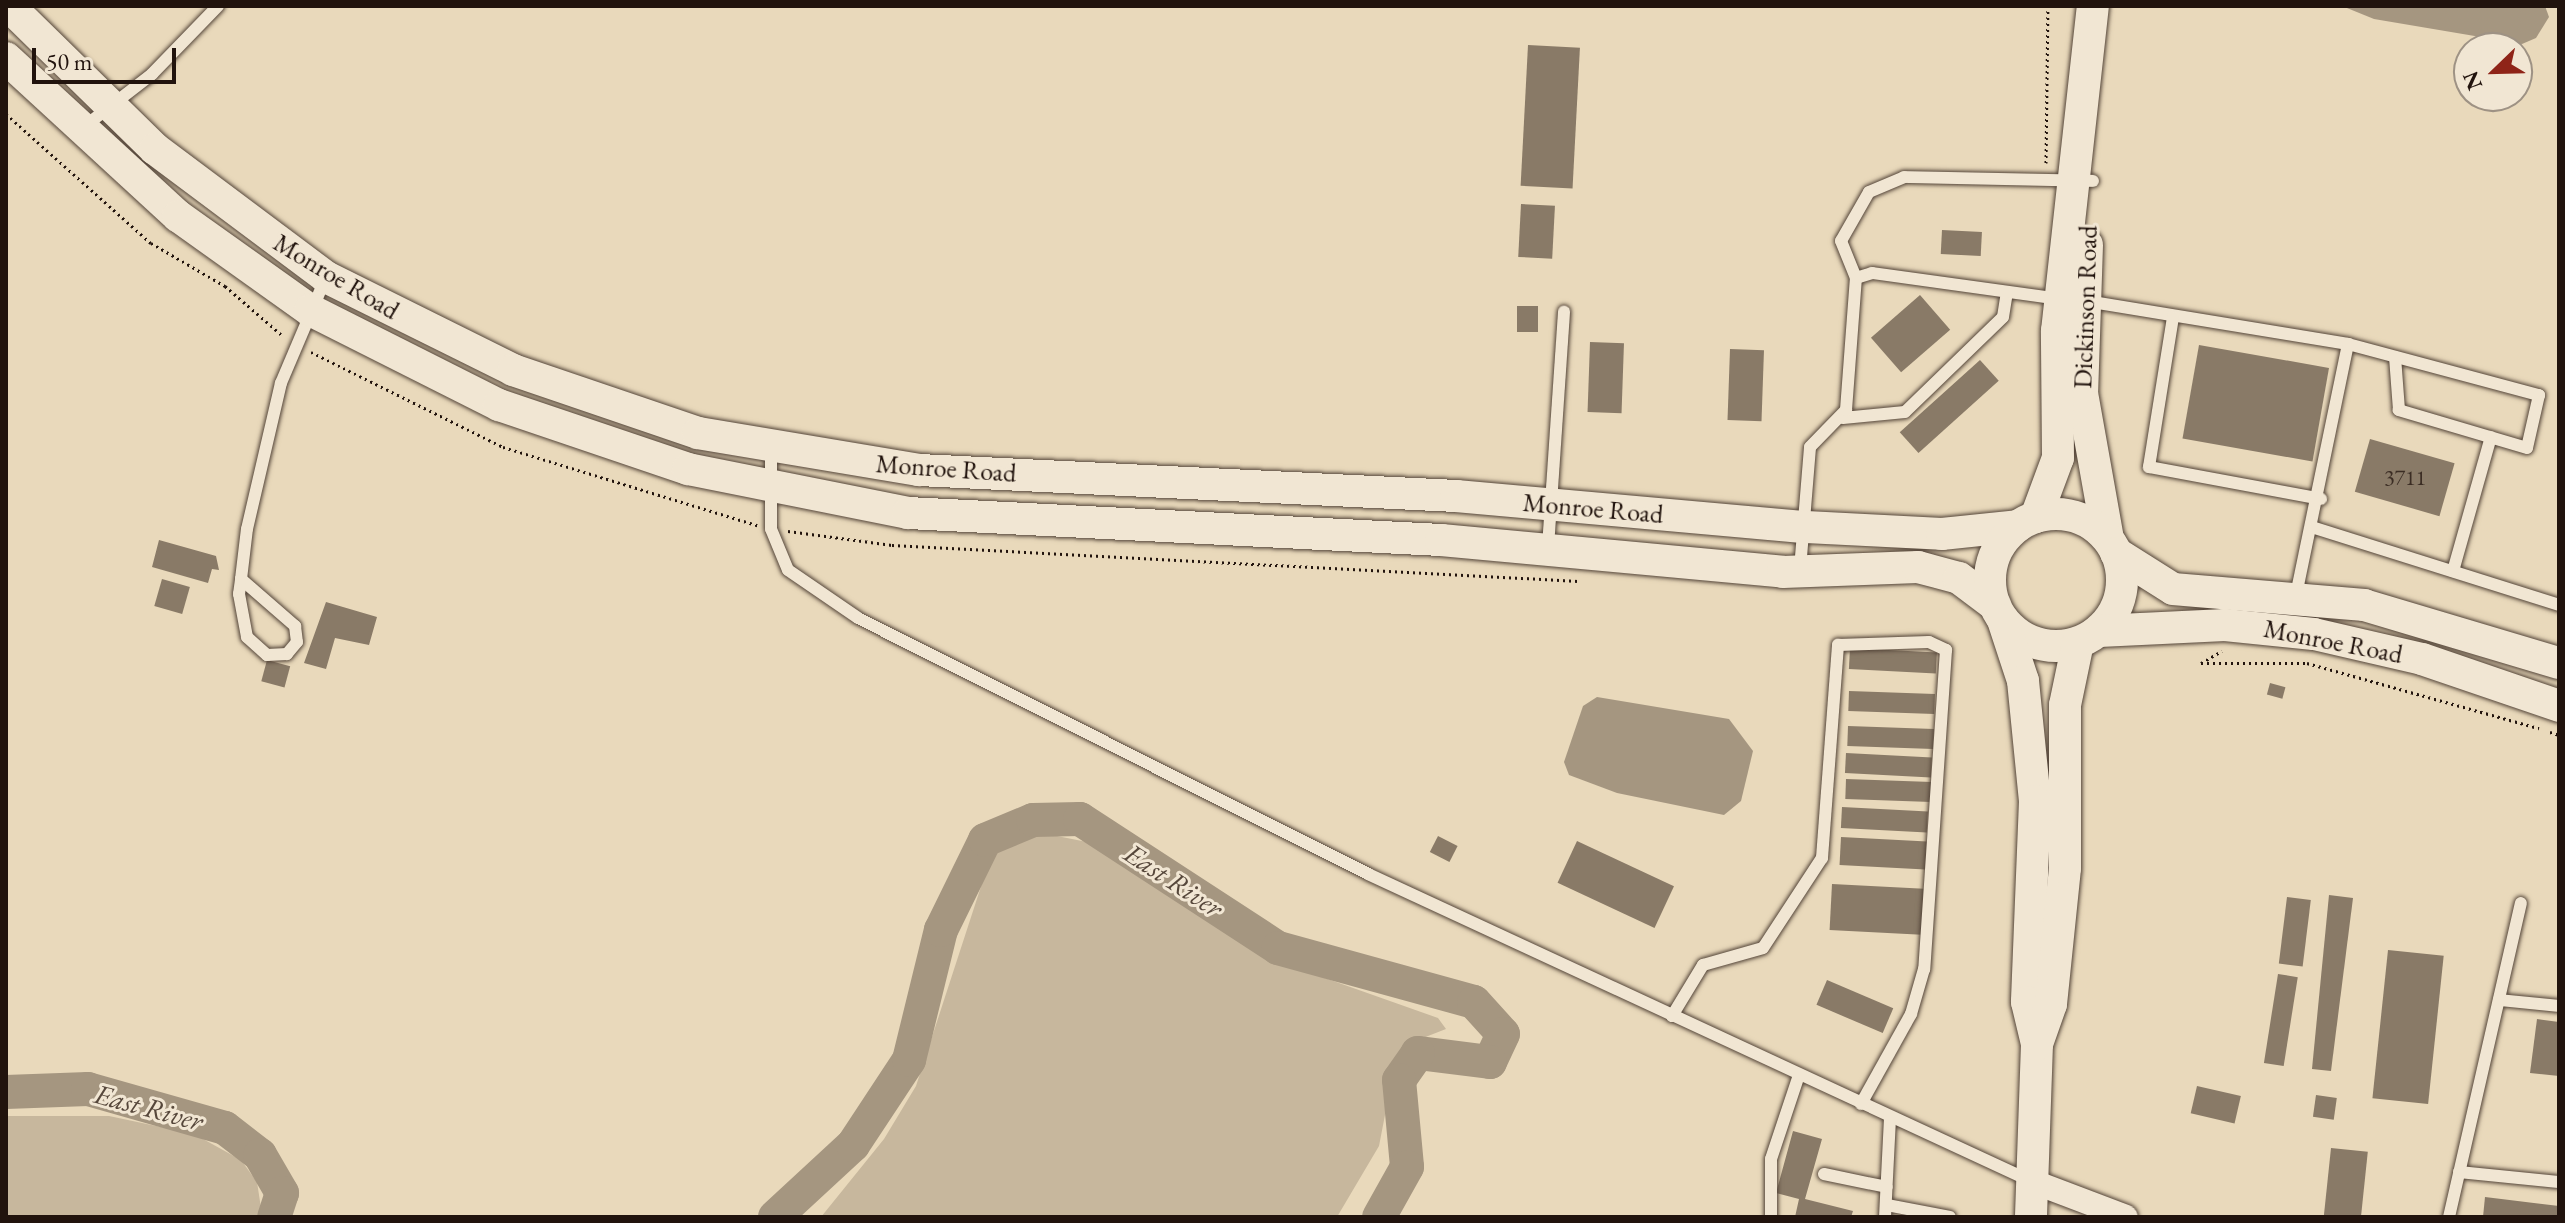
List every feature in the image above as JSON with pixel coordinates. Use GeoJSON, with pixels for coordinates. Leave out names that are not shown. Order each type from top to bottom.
{"type":"FeatureCollection","features":[{"type":"Feature","properties":{"kind":"main road","name":"Monroe Road"},"geometry":{"type":"LineString","coordinates":[[9,6],[105,104],[201,187],[326,277],[568,393],[771,450],[919,470],[1549,505],[1806,527],[1942,534],[2027,522]]}},
{"type":"Feature","properties":{"kind":"main road","name":"Dickinson Road"},"geometry":{"type":"LineString","coordinates":[[2027,522],[2058,458],[2071,300],[2071,180],[2089,72],[2093,6]]}},
{"type":"Feature","properties":{"kind":"main road","name":"Monroe Road"},"geometry":{"type":"LineString","coordinates":[[6,58],[80,131],[178,216],[310,310],[556,428],[770,489],[908,513],[1548,550],[1800,572],[1937,570],[1999,613]]}},
{"type":"Feature","properties":{"kind":"main road","name":"Dickinson Road"},"geometry":{"type":"LineString","coordinates":[[2071,300],[2083,408],[2112,546]]}},
{"type":"Feature","properties":{"kind":"main road"},"geometry":{"type":"LineString","coordinates":[[2031,1217],[2037,1044],[2027,1002],[2032,753],[2021,671],[1999,613],[1996,553],[2027,522],[2075,517],[2112,546],[2121,595],[2089,637],[2065,705],[2065,868],[2051,1004],[2037,1044]]}},
{"type":"Feature","properties":{"kind":"main road","name":"Monroe Road"},"geometry":{"type":"LineString","coordinates":[[2112,546],[2173,589],[2296,596],[2407,615],[2559,663]]}},
{"type":"Feature","properties":{"kind":"main road"},"geometry":{"type":"LineString","coordinates":[[1999,613],[2037,644],[2089,637]]}},
{"type":"Feature","properties":{"kind":"main road","name":"Monroe Road"},"geometry":{"type":"LineString","coordinates":[[2089,637],[2225,625],[2314,634],[2422,659],[2559,706]]}},
{"type":"Feature","properties":{"kind":"street"},"geometry":{"type":"LineString","coordinates":[[2034,1182],[2126,1217]]}},
{"type":"Feature","properties":{"kind":"lane"},"geometry":{"type":"LineString","coordinates":[[80,131],[105,104],[152,74],[218,6]]}},
{"type":"Feature","properties":{"kind":"lane"},"geometry":{"type":"LineString","coordinates":[[1843,418],[1856,278],[1841,241],[1869,192],[1904,177],[2071,180]]}},
{"type":"Feature","properties":{"kind":"lane"},"geometry":{"type":"LineString","coordinates":[[1856,278],[1872,273],[2006,297],[2071,300],[2348,344],[2539,395],[2527,448],[2399,410],[2395,357]]}},
{"type":"Feature","properties":{"kind":"lane"},"geometry":{"type":"LineString","coordinates":[[241,579],[295,626],[297,642],[287,654],[267,655],[247,637],[241,579],[281,383],[326,277]]}},
{"type":"Feature","properties":{"kind":"lane"},"geometry":{"type":"LineString","coordinates":[[1800,572],[1810,447],[1843,418],[1905,412],[2003,317],[2006,297]]}},
{"type":"Feature","properties":{"kind":"lane"},"geometry":{"type":"LineString","coordinates":[[1548,550],[1564,312]]}},
{"type":"Feature","properties":{"kind":"lane"},"geometry":{"type":"LineString","coordinates":[[2173,317],[2149,467],[2321,499]]}},
{"type":"Feature","properties":{"kind":"lane"},"geometry":{"type":"LineString","coordinates":[[2296,596],[2321,499],[2348,344]]}},
{"type":"Feature","properties":{"kind":"lane"},"geometry":{"type":"LineString","coordinates":[[2453,571],[2491,437]]}},
{"type":"Feature","properties":{"kind":"lane"},"geometry":{"type":"LineString","coordinates":[[771,450],[771,529],[788,570],[858,618],[1172,780],[1890,1118],[2034,1182]]}},
{"type":"Feature","properties":{"kind":"lane"},"geometry":{"type":"LineString","coordinates":[[2315,528],[2559,605]]}},
{"type":"Feature","properties":{"kind":"lane"},"geometry":{"type":"LineString","coordinates":[[1672,1016],[1703,965],[1763,948],[1822,858],[1838,645],[1929,642],[1946,650],[1924,969],[1911,1014],[1861,1104]]}},
{"type":"Feature","properties":{"kind":"lane"},"geometry":{"type":"LineString","coordinates":[[2449,1217],[2521,903]]}},
{"type":"Feature","properties":{"kind":"lane"},"geometry":{"type":"LineString","coordinates":[[2499,1000],[2559,1006]]}},
{"type":"Feature","properties":{"kind":"lane"},"geometry":{"type":"LineString","coordinates":[[1771,1217],[1766,1183],[1799,1075]]}},
{"type":"Feature","properties":{"kind":"lane"},"geometry":{"type":"LineString","coordinates":[[1890,1118],[1886,1211],[1950,1217]]}},
{"type":"Feature","properties":{"kind":"lane"},"geometry":{"type":"LineString","coordinates":[[2459,1172],[2559,1182]]}},
{"type":"Feature","properties":{"kind":"lane"},"geometry":{"type":"LineString","coordinates":[[1824,1174],[1887,1187]]}},
{"type":"Feature","properties":{"kind":"path"},"geometry":{"type":"LineString","coordinates":[[2048,6],[2071,180]]}},
{"type":"Feature","properties":{"kind":"path"},"geometry":{"type":"LineString","coordinates":[[2201,663],[2307,663],[2559,735]]}},
{"type":"Feature","properties":{"kind":"shaded area"},"geometry":{"type":"Polygon","coordinates":[[[2342,6],[2545,6],[2549,17],[2533,39],[2533,32],[2453,32],[2374,19],[2342,6]]]}},
{"type":"Feature","properties":{"kind":"shaded area"},"geometry":{"type":"Polygon","coordinates":[[[1597,697],[1729,719],[1753,751],[1741,801],[1724,815],[1617,793],[1569,775],[1564,762],[1583,706],[1597,697]]]}},
{"type":"Feature","properties":{"kind":"shaded area"},"geometry":{"type":"Polygon","coordinates":[[[1037,832],[1092,843],[1274,960],[1438,1018],[1446,1029],[1410,1043],[1396,1058],[1379,1146],[1337,1217],[821,1217],[884,1139],[916,1086],[988,865],[1002,847],[1037,832]]]}},
{"type":"Feature","properties":{"kind":"shaded area"},"geometry":{"type":"Polygon","coordinates":[[[6,1116],[109,1116],[194,1134],[241,1160],[257,1182],[261,1208],[258,1217],[6,1217],[6,1116]]]}},
{"type":"Feature","properties":{"kind":"building"},"geometry":{"type":"Polygon","coordinates":[[[1528,45],[1580,48],[1573,189],[1521,186],[1528,45]]]}},
{"type":"Feature","properties":{"kind":"building"},"geometry":{"type":"Polygon","coordinates":[[[1521,204],[1555,206],[1552,259],[1518,257],[1521,204]]]}},
{"type":"Feature","properties":{"kind":"building"},"geometry":{"type":"Polygon","coordinates":[[[1942,230],[1982,232],[1981,256],[1941,254],[1942,230]]]}},
{"type":"Feature","properties":{"kind":"building"},"geometry":{"type":"Polygon","coordinates":[[[1920,295],[1950,330],[1901,372],[1871,338],[1920,295]]]}},
{"type":"Feature","properties":{"kind":"building"},"geometry":{"type":"Polygon","coordinates":[[[1517,306],[1538,306],[1538,332],[1517,332],[1517,306]]]}},
{"type":"Feature","properties":{"kind":"building"},"geometry":{"type":"Polygon","coordinates":[[[1590,342],[1624,343],[1622,413],[1588,412],[1590,342]]]}},
{"type":"Feature","properties":{"kind":"building"},"geometry":{"type":"Polygon","coordinates":[[[2199,345],[2329,368],[2312,461],[2183,439],[2199,345]]]}},
{"type":"Feature","properties":{"kind":"building"},"geometry":{"type":"Polygon","coordinates":[[[1730,349],[1764,350],[1762,421],[1728,420],[1730,349]]]}},
{"type":"Feature","properties":{"kind":"building"},"geometry":{"type":"Polygon","coordinates":[[[1980,360],[1999,381],[1918,453],[1900,432],[1980,360]]]}},
{"type":"Feature","properties":{"kind":"building"},"geometry":{"type":"Polygon","coordinates":[[[2370,439],[2455,463],[2439,516],[2355,492],[2370,439]]]}},
{"type":"Feature","properties":{"kind":"building"},"geometry":{"type":"Polygon","coordinates":[[[159,540],[216,556],[219,570],[212,569],[208,583],[152,567],[159,540]]]}},
{"type":"Feature","properties":{"kind":"building"},"geometry":{"type":"Polygon","coordinates":[[[162,579],[190,587],[182,614],[154,606],[162,579]]]}},
{"type":"Feature","properties":{"kind":"building"},"geometry":{"type":"Polygon","coordinates":[[[326,602],[377,617],[369,645],[335,638],[326,669],[304,663],[326,602]]]}},
{"type":"Feature","properties":{"kind":"building"},"geometry":{"type":"Polygon","coordinates":[[[1850,648],[1937,653],[1936,674],[1849,669],[1850,648]]]}},
{"type":"Feature","properties":{"kind":"building"},"geometry":{"type":"Polygon","coordinates":[[[267,660],[290,666],[284,687],[261,681],[267,660]]]}},
{"type":"Feature","properties":{"kind":"building"},"geometry":{"type":"Polygon","coordinates":[[[2270,683],[2285,687],[2282,699],[2267,695],[2270,683]]]}},
{"type":"Feature","properties":{"kind":"building"},"geometry":{"type":"Polygon","coordinates":[[[1849,691],[1935,694],[1934,714],[1848,711],[1849,691]]]}},
{"type":"Feature","properties":{"kind":"building"},"geometry":{"type":"Polygon","coordinates":[[[1848,726],[1934,729],[1933,749],[1847,746],[1848,726]]]}},
{"type":"Feature","properties":{"kind":"building"},"geometry":{"type":"Polygon","coordinates":[[[1846,753],[1932,758],[1931,777],[1845,773],[1846,753]]]}},
{"type":"Feature","properties":{"kind":"building"},"geometry":{"type":"Polygon","coordinates":[[[1846,779],[1932,782],[1931,802],[1845,799],[1846,779]]]}},
{"type":"Feature","properties":{"kind":"building"},"geometry":{"type":"Polygon","coordinates":[[[1842,807],[1928,812],[1927,832],[1841,828],[1842,807]]]}},
{"type":"Feature","properties":{"kind":"building"},"geometry":{"type":"Polygon","coordinates":[[[1438,836],[1458,846],[1449,862],[1430,852],[1438,836]]]}},
{"type":"Feature","properties":{"kind":"building"},"geometry":{"type":"Polygon","coordinates":[[[1841,837],[1927,842],[1925,869],[1840,865],[1841,837]]]}},
{"type":"Feature","properties":{"kind":"building"},"geometry":{"type":"Polygon","coordinates":[[[1577,841],[1674,886],[1655,928],[1558,883],[1577,841]]]}},
{"type":"Feature","properties":{"kind":"building"},"geometry":{"type":"Polygon","coordinates":[[[1832,884],[1924,889],[1921,935],[1830,930],[1832,884]]]}},
{"type":"Feature","properties":{"kind":"building"},"geometry":{"type":"Polygon","coordinates":[[[2329,895],[2353,898],[2331,1071],[2312,1069],[2329,895]]]}},
{"type":"Feature","properties":{"kind":"building"},"geometry":{"type":"Polygon","coordinates":[[[2287,897],[2311,900],[2303,966],[2279,964],[2287,897]]]}},
{"type":"Feature","properties":{"kind":"building"},"geometry":{"type":"Polygon","coordinates":[[[2388,950],[2444,956],[2428,1104],[2372,1098],[2388,950]]]}},
{"type":"Feature","properties":{"kind":"building"},"geometry":{"type":"Polygon","coordinates":[[[2278,974],[2298,977],[2284,1066],[2264,1063],[2278,974]]]}},
{"type":"Feature","properties":{"kind":"building"},"geometry":{"type":"Polygon","coordinates":[[[1827,980],[1893,1008],[1883,1033],[1816,1005],[1827,980]]]}},
{"type":"Feature","properties":{"kind":"building"},"geometry":{"type":"Polygon","coordinates":[[[2537,1019],[2559,1022],[2559,1076],[2530,1073],[2537,1019]]]}},
{"type":"Feature","properties":{"kind":"building"},"geometry":{"type":"Polygon","coordinates":[[[2197,1086],[2241,1096],[2235,1123],[2191,1113],[2197,1086]]]}},
{"type":"Feature","properties":{"kind":"building"},"geometry":{"type":"Polygon","coordinates":[[[2316,1095],[2337,1098],[2334,1120],[2313,1117],[2316,1095]]]}},
{"type":"Feature","properties":{"kind":"building"},"geometry":{"type":"Polygon","coordinates":[[[1793,1131],[1822,1139],[1805,1199],[1853,1211],[1851,1217],[1795,1217],[1799,1199],[1776,1193],[1793,1131]]]}},
{"type":"Feature","properties":{"kind":"building"},"geometry":{"type":"Polygon","coordinates":[[[2331,1148],[2368,1152],[2361,1217],[2324,1217],[2331,1148]]]}},
{"type":"Feature","properties":{"kind":"building"},"geometry":{"type":"Polygon","coordinates":[[[2485,1197],[2559,1206],[2559,1217],[2483,1217],[2485,1197]]]}},
{"type":"Feature","properties":{"kind":"waterway","name":"East River"},"geometry":{"type":"LineString","coordinates":[[775,1217],[853,1145],[909,1060],[941,930],[985,840],[1033,820],[1080,819],[1278,948],[1474,1002],[1503,1034],[1490,1062],[1418,1053],[1399,1080],[1407,1167],[1379,1217]]}},
{"type":"Feature","properties":{"kind":"waterway","name":"East River"},"geometry":{"type":"LineString","coordinates":[[6,1092],[88,1089],[225,1128],[260,1155],[282,1193],[274,1217]]}}]}
